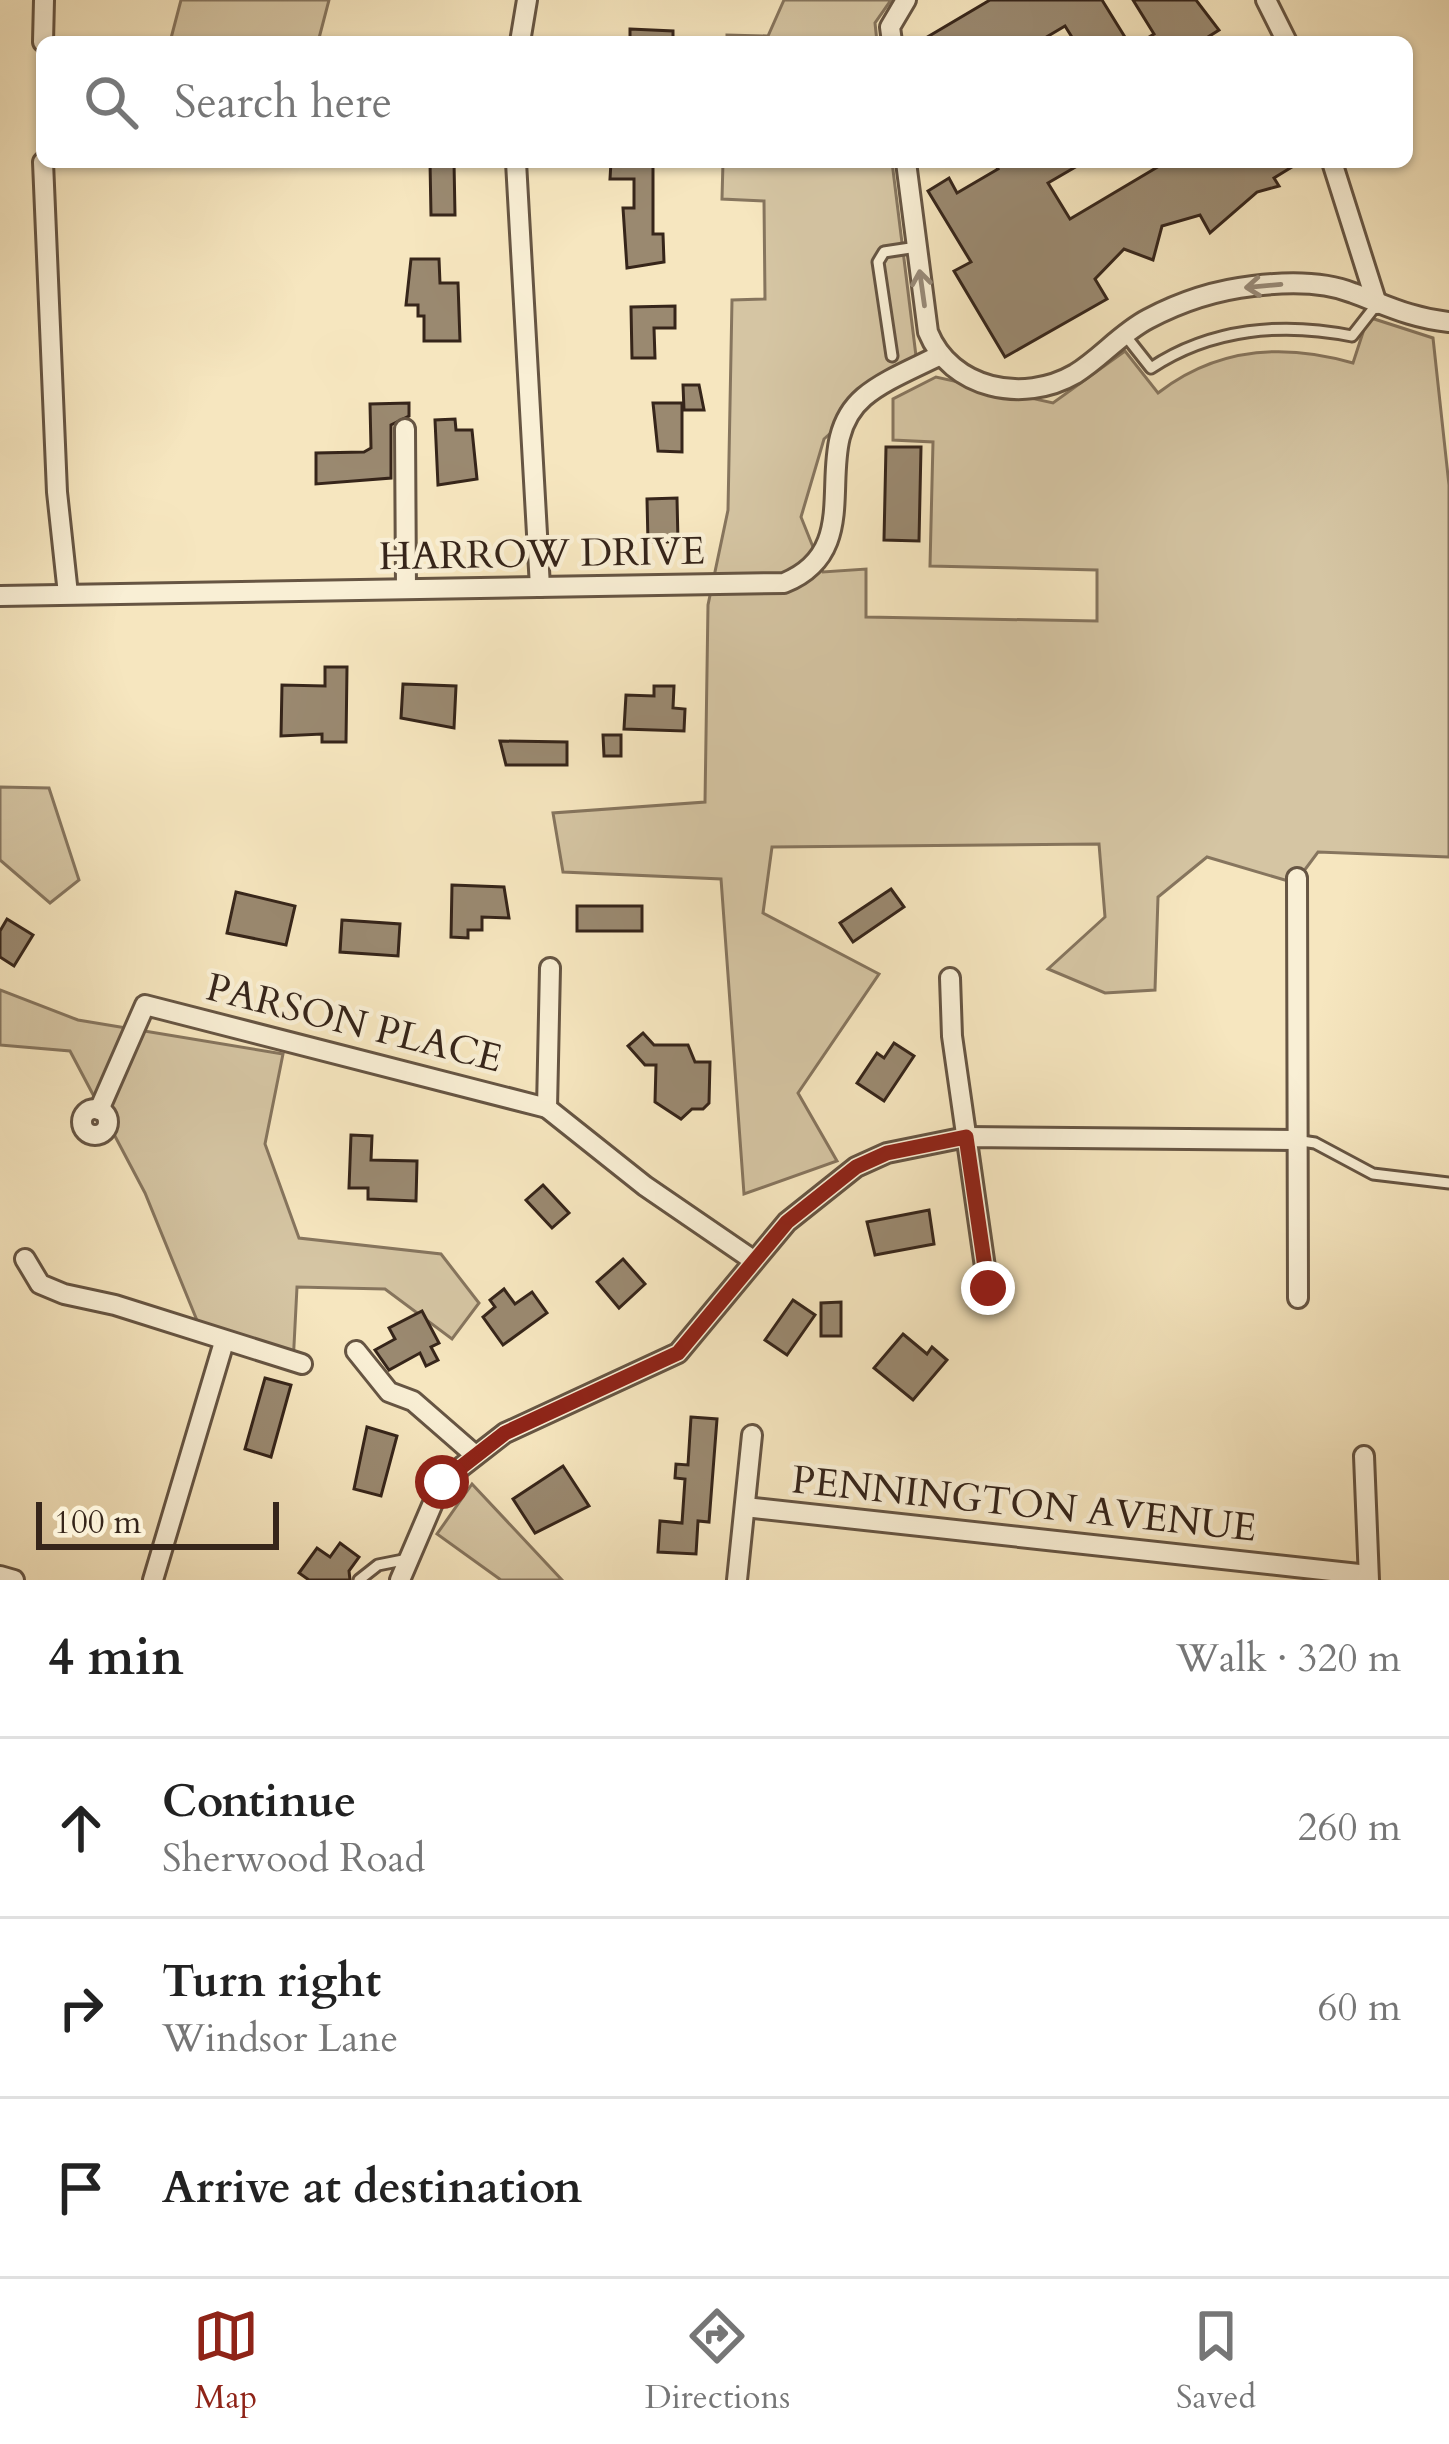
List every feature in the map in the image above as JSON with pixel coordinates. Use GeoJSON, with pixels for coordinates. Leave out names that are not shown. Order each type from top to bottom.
{"type":"FeatureCollection","features":[{"type":"Feature","properties":{"kind":"street"},"geometry":{"type":"LineString","coordinates":[[43,36],[44,0]]}},
{"type":"Feature","properties":{"kind":"street"},"geometry":{"type":"LineString","coordinates":[[521,36],[527,0]]}},
{"type":"Feature","properties":{"kind":"street"},"geometry":{"type":"LineString","coordinates":[[891,36],[890,27],[906,0]]}},
{"type":"Feature","properties":{"kind":"street"},"geometry":{"type":"LineString","coordinates":[[1267,0],[1284,36]]}},
{"type":"Feature","properties":{"kind":"street"},"geometry":{"type":"LineString","coordinates":[[43,168],[57,492],[68,594]]}},
{"type":"Feature","properties":{"kind":"street"},"geometry":{"type":"LineString","coordinates":[[516,168],[540,586]]}},
{"type":"Feature","properties":{"kind":"street"},"geometry":{"type":"LineString","coordinates":[[907,168],[928,332],[938,356],[977,382],[1012,390],[1046,387],[1075,374],[1125,335],[1191,301],[1254,286],[1320,286],[1410,318],[1449,322]]}},
{"type":"Feature","properties":{"kind":"street"},"geometry":{"type":"LineString","coordinates":[[1334,168],[1377,304]]}},
{"type":"Feature","properties":{"kind":"street","name":"HARROW DRIVE"},"geometry":{"type":"LineString","coordinates":[[0,596],[784,583],[813,571],[829,545],[837,452],[861,398],[938,356]]}},
{"type":"Feature","properties":{"kind":"street"},"geometry":{"type":"LineString","coordinates":[[405,429],[406,589]]}},
{"type":"Feature","properties":{"kind":"street"},"geometry":{"type":"LineString","coordinates":[[1297,878],[1301,1120],[1294,1140],[1298,1298]]}},
{"type":"Feature","properties":{"kind":"street"},"geometry":{"type":"LineString","coordinates":[[550,968],[547,1108],[645,1186],[753,1260]]}},
{"type":"Feature","properties":{"kind":"street"},"geometry":{"type":"LineString","coordinates":[[950,978],[988,1288]]}},
{"type":"Feature","properties":{"kind":"street","name":"PARSON PLACE"},"geometry":{"type":"LineString","coordinates":[[99,1110],[145,1005],[547,1108]]}},
{"type":"Feature","properties":{"kind":"street"},"geometry":{"type":"LineString","coordinates":[[400,1580],[442,1482],[475,1455],[565,1402],[678,1353],[787,1222],[856,1167],[887,1153],[966,1137],[1294,1140]]}},
{"type":"Feature","properties":{"kind":"street"},"geometry":{"type":"LineString","coordinates":[[25,1258],[40,1284],[64,1294],[115,1305],[302,1364]]}},
{"type":"Feature","properties":{"kind":"street"},"geometry":{"type":"LineString","coordinates":[[153,1580],[224,1342]]}},
{"type":"Feature","properties":{"kind":"street"},"geometry":{"type":"LineString","coordinates":[[356,1351],[389,1392],[413,1401],[475,1455]]}},
{"type":"Feature","properties":{"kind":"street"},"geometry":{"type":"LineString","coordinates":[[737,1580],[752,1435]]}},
{"type":"Feature","properties":{"kind":"street"},"geometry":{"type":"LineString","coordinates":[[1364,1456],[1368,1578]]}},
{"type":"Feature","properties":{"kind":"street","name":"PENNINGTON AVENUE"},"geometry":{"type":"LineString","coordinates":[[745,1507],[1368,1578]]}},
{"type":"Feature","properties":{"kind":"street"},"geometry":{"type":"LineString","coordinates":[[0,1576],[14,1580]]}},
{"type":"Feature","properties":{"kind":"lane"},"geometry":{"type":"LineString","coordinates":[[892,356],[878,262],[884,252],[917,247]]}},
{"type":"Feature","properties":{"kind":"lane"},"geometry":{"type":"LineString","coordinates":[[1125,335],[1150,368],[1252,329],[1312,328],[1352,336],[1377,304]]}},
{"type":"Feature","properties":{"kind":"lane"},"geometry":{"type":"LineString","coordinates":[[1294,1140],[1316,1143],[1373,1174],[1449,1183]]}},
{"type":"Feature","properties":{"kind":"lane"},"geometry":{"type":"LineString","coordinates":[[358,1580],[379,1565],[408,1559]]}},
{"type":"Feature","properties":{"kind":"shaded area"},"geometry":{"type":"Polygon","coordinates":[[[181,0],[329,0],[320,36],[172,36],[181,0]]]}},
{"type":"Feature","properties":{"kind":"shaded area"},"geometry":{"type":"Polygon","coordinates":[[[784,0],[891,0],[875,23],[876,36],[768,36],[784,0]]]}},
{"type":"Feature","properties":{"kind":"shaded area"},"geometry":{"type":"Polygon","coordinates":[[[723,168],[893,168],[916,356],[824,439],[801,517],[823,572],[866,569],[866,617],[1097,621],[1097,570],[930,566],[933,442],[893,440],[893,399],[936,377],[1053,403],[1125,351],[1158,393],[1203,367],[1251,354],[1302,353],[1353,363],[1368,317],[1433,338],[1449,485],[1449,857],[1318,852],[1295,883],[1207,857],[1158,897],[1155,990],[1105,993],[1048,969],[1105,917],[1099,844],[772,847],[763,913],[879,974],[798,1093],[837,1161],[744,1194],[721,879],[563,872],[553,813],[705,802],[708,605],[728,510],[732,300],[765,299],[764,201],[722,199],[723,168]]]}},
{"type":"Feature","properties":{"kind":"shaded area"},"geometry":{"type":"Polygon","coordinates":[[[0,787],[49,788],[79,880],[50,903],[0,860],[0,787]]]}},
{"type":"Feature","properties":{"kind":"shaded area"},"geometry":{"type":"Polygon","coordinates":[[[0,990],[78,1020],[283,1054],[265,1144],[299,1238],[441,1254],[479,1303],[452,1339],[385,1289],[297,1287],[293,1365],[205,1340],[145,1193],[70,1051],[0,1045],[0,990]]]}},
{"type":"Feature","properties":{"kind":"shaded area"},"geometry":{"type":"Polygon","coordinates":[[[472,1484],[562,1580],[501,1580],[437,1534],[472,1484]]]}},
{"type":"Feature","properties":{"kind":"building"},"geometry":{"type":"Polygon","coordinates":[[[990,0],[1102,0],[1124,36],[1071,36],[1065,26],[1048,36],[929,36],[990,0]]]}},
{"type":"Feature","properties":{"kind":"building"},"geometry":{"type":"Polygon","coordinates":[[[1133,0],[1196,0],[1219,30],[1210,36],[1151,36],[1154,34],[1133,0]]]}},
{"type":"Feature","properties":{"kind":"building"},"geometry":{"type":"Polygon","coordinates":[[[630,29],[673,31],[673,36],[630,36],[630,29]]]}},
{"type":"Feature","properties":{"kind":"building"},"geometry":{"type":"Polygon","coordinates":[[[430,168],[454,168],[455,215],[431,215],[430,168]]]}},
{"type":"Feature","properties":{"kind":"building"},"geometry":{"type":"Polygon","coordinates":[[[611,168],[653,168],[653,234],[663,234],[664,262],[627,268],[623,208],[634,208],[634,179],[610,179],[611,168]]]}},
{"type":"Feature","properties":{"kind":"building"},"geometry":{"type":"Polygon","coordinates":[[[1074,168],[1048,183],[1070,219],[1156,168],[1290,168],[1274,178],[1279,186],[1257,192],[1210,233],[1200,215],[1162,226],[1153,260],[1124,249],[1095,279],[1107,299],[1005,357],[954,271],[971,262],[928,191],[949,178],[957,193],[998,169],[1074,168]]]}},
{"type":"Feature","properties":{"kind":"building"},"geometry":{"type":"Polygon","coordinates":[[[411,259],[439,259],[440,283],[458,283],[460,341],[424,341],[424,316],[418,316],[418,305],[406,305],[411,259]]]}},
{"type":"Feature","properties":{"kind":"building"},"geometry":{"type":"Polygon","coordinates":[[[675,306],[675,328],[654,328],[655,358],[632,358],[631,307],[675,306]]]}},
{"type":"Feature","properties":{"kind":"building"},"geometry":{"type":"Polygon","coordinates":[[[683,385],[699,385],[704,410],[684,410],[683,385]]]}},
{"type":"Feature","properties":{"kind":"building"},"geometry":{"type":"Polygon","coordinates":[[[409,403],[409,416],[391,425],[391,478],[316,484],[316,453],[371,448],[370,404],[409,403]]]}},
{"type":"Feature","properties":{"kind":"building"},"geometry":{"type":"Polygon","coordinates":[[[653,403],[682,403],[682,452],[658,451],[653,403]]]}},
{"type":"Feature","properties":{"kind":"building"},"geometry":{"type":"Polygon","coordinates":[[[455,419],[456,430],[472,430],[477,479],[438,485],[435,420],[455,419]]]}},
{"type":"Feature","properties":{"kind":"building"},"geometry":{"type":"Polygon","coordinates":[[[886,447],[921,447],[919,541],[884,540],[886,447]]]}},
{"type":"Feature","properties":{"kind":"building"},"geometry":{"type":"Polygon","coordinates":[[[677,498],[678,542],[648,542],[647,499],[677,498]]]}},
{"type":"Feature","properties":{"kind":"building"},"geometry":{"type":"Polygon","coordinates":[[[325,667],[347,667],[346,742],[322,742],[322,734],[281,736],[282,685],[325,686],[325,667]]]}},
{"type":"Feature","properties":{"kind":"building"},"geometry":{"type":"Polygon","coordinates":[[[403,684],[456,686],[454,728],[401,718],[403,684]]]}},
{"type":"Feature","properties":{"kind":"building"},"geometry":{"type":"Polygon","coordinates":[[[654,686],[674,686],[673,708],[685,709],[684,731],[624,729],[626,695],[654,696],[654,686]]]}},
{"type":"Feature","properties":{"kind":"building"},"geometry":{"type":"Polygon","coordinates":[[[603,735],[621,735],[621,756],[604,756],[603,735]]]}},
{"type":"Feature","properties":{"kind":"building"},"geometry":{"type":"Polygon","coordinates":[[[500,741],[567,742],[567,765],[506,765],[500,741]]]}},
{"type":"Feature","properties":{"kind":"building"},"geometry":{"type":"Polygon","coordinates":[[[452,885],[504,887],[509,918],[482,917],[482,930],[468,930],[468,938],[451,937],[452,885]]]}},
{"type":"Feature","properties":{"kind":"building"},"geometry":{"type":"Polygon","coordinates":[[[891,889],[904,907],[853,942],[840,923],[891,889]]]}},
{"type":"Feature","properties":{"kind":"building"},"geometry":{"type":"Polygon","coordinates":[[[236,892],[295,906],[286,945],[227,933],[236,892]]]}},
{"type":"Feature","properties":{"kind":"building"},"geometry":{"type":"Polygon","coordinates":[[[577,906],[642,906],[642,931],[577,931],[577,906]]]}},
{"type":"Feature","properties":{"kind":"building"},"geometry":{"type":"Polygon","coordinates":[[[7,919],[33,935],[14,966],[0,957],[0,931],[7,919]]]}},
{"type":"Feature","properties":{"kind":"building"},"geometry":{"type":"Polygon","coordinates":[[[342,920],[400,924],[398,956],[340,952],[342,920]]]}},
{"type":"Feature","properties":{"kind":"building"},"geometry":{"type":"Polygon","coordinates":[[[643,1033],[654,1045],[688,1045],[695,1062],[710,1062],[709,1103],[703,1109],[692,1109],[681,1119],[655,1102],[656,1065],[645,1065],[628,1046],[643,1033]]]}},
{"type":"Feature","properties":{"kind":"building"},"geometry":{"type":"Polygon","coordinates":[[[894,1043],[914,1056],[884,1101],[857,1083],[877,1053],[884,1058],[894,1043]]]}},
{"type":"Feature","properties":{"kind":"building"},"geometry":{"type":"Polygon","coordinates":[[[351,1135],[372,1136],[371,1160],[417,1161],[416,1201],[368,1199],[368,1188],[349,1188],[351,1135]]]}},
{"type":"Feature","properties":{"kind":"building"},"geometry":{"type":"Polygon","coordinates":[[[543,1185],[569,1213],[552,1228],[526,1200],[543,1185]]]}},
{"type":"Feature","properties":{"kind":"building"},"geometry":{"type":"Polygon","coordinates":[[[929,1210],[934,1244],[875,1255],[867,1222],[929,1210]]]}},
{"type":"Feature","properties":{"kind":"building"},"geometry":{"type":"Polygon","coordinates":[[[623,1259],[645,1284],[619,1308],[597,1282],[623,1259]]]}},
{"type":"Feature","properties":{"kind":"building"},"geometry":{"type":"Polygon","coordinates":[[[504,1289],[515,1304],[532,1292],[547,1313],[503,1345],[483,1317],[495,1307],[490,1300],[504,1289]]]}},
{"type":"Feature","properties":{"kind":"building"},"geometry":{"type":"Polygon","coordinates":[[[793,1300],[815,1315],[787,1355],[765,1340],[793,1300]]]}},
{"type":"Feature","properties":{"kind":"building"},"geometry":{"type":"Polygon","coordinates":[[[841,1302],[841,1336],[821,1336],[821,1303],[841,1302]]]}},
{"type":"Feature","properties":{"kind":"building"},"geometry":{"type":"Polygon","coordinates":[[[422,1311],[439,1343],[431,1347],[438,1360],[426,1366],[420,1353],[389,1370],[375,1350],[395,1339],[389,1328],[422,1311]]]}},
{"type":"Feature","properties":{"kind":"building"},"geometry":{"type":"Polygon","coordinates":[[[903,1334],[927,1354],[932,1347],[947,1360],[913,1400],[874,1368],[903,1334]]]}},
{"type":"Feature","properties":{"kind":"building"},"geometry":{"type":"Polygon","coordinates":[[[265,1378],[291,1385],[271,1457],[245,1449],[265,1378]]]}},
{"type":"Feature","properties":{"kind":"building"},"geometry":{"type":"Polygon","coordinates":[[[691,1417],[717,1419],[709,1522],[698,1521],[696,1554],[658,1552],[660,1521],[682,1523],[685,1479],[675,1478],[676,1464],[688,1465],[691,1417]]]}},
{"type":"Feature","properties":{"kind":"building"},"geometry":{"type":"Polygon","coordinates":[[[367,1427],[397,1436],[381,1496],[354,1489],[367,1427]]]}},
{"type":"Feature","properties":{"kind":"building"},"geometry":{"type":"Polygon","coordinates":[[[563,1466],[589,1506],[535,1533],[513,1499],[563,1466]]]}},
{"type":"Feature","properties":{"kind":"building"},"geometry":{"type":"Polygon","coordinates":[[[340,1543],[359,1557],[349,1571],[350,1580],[309,1580],[299,1573],[317,1548],[330,1557],[340,1543]]]}},
{"type":"Feature","properties":{"kind":"route"},"geometry":{"type":"LineString","coordinates":[[442,1482],[505,1433],[678,1353],[787,1222],[856,1167],[887,1153],[966,1137],[988,1288]]}}]}
